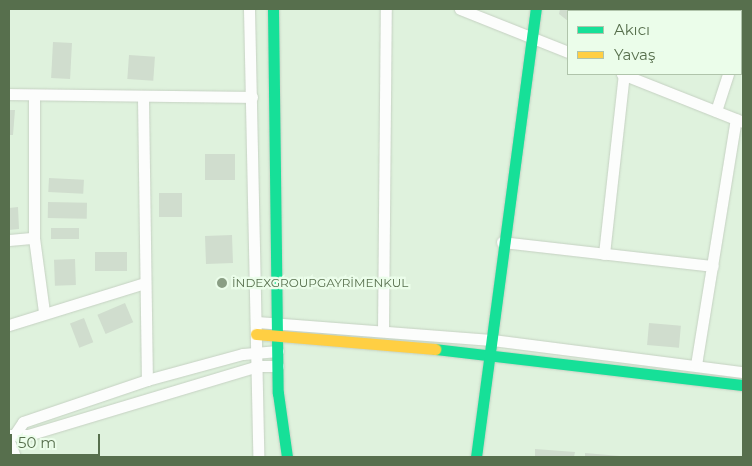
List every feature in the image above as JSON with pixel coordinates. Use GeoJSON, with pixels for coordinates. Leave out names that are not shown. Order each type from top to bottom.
{"type":"FeatureCollection","features":[{"type":"Feature","properties":{"kind":"street"},"geometry":{"type":"LineString","coordinates":[[249,9],[258,366],[258,457]]}},
{"type":"Feature","properties":{"kind":"street"},"geometry":{"type":"LineString","coordinates":[[274,9],[278,366],[287,457]]}},
{"type":"Feature","properties":{"kind":"street"},"geometry":{"type":"LineString","coordinates":[[383,331],[386,9]]}},
{"type":"Feature","properties":{"kind":"street"},"geometry":{"type":"LineString","coordinates":[[460,9],[567,52]]}},
{"type":"Feature","properties":{"kind":"street"},"geometry":{"type":"LineString","coordinates":[[476,457],[529,37],[536,9]]}},
{"type":"Feature","properties":{"kind":"street"},"geometry":{"type":"LineString","coordinates":[[604,254],[623,75]]}},
{"type":"Feature","properties":{"kind":"street"},"geometry":{"type":"LineString","coordinates":[[626,75],[740,121],[696,365]]}},
{"type":"Feature","properties":{"kind":"street"},"geometry":{"type":"LineString","coordinates":[[716,111],[728,75]]}},
{"type":"Feature","properties":{"kind":"street"},"geometry":{"type":"LineString","coordinates":[[9,94],[143,98],[252,97]]}},
{"type":"Feature","properties":{"kind":"street"},"geometry":{"type":"LineString","coordinates":[[34,95],[34,238],[44,312]]}},
{"type":"Feature","properties":{"kind":"street"},"geometry":{"type":"LineString","coordinates":[[143,98],[147,380]]}},
{"type":"Feature","properties":{"kind":"street"},"geometry":{"type":"LineString","coordinates":[[9,240],[34,238]]}},
{"type":"Feature","properties":{"kind":"street"},"geometry":{"type":"LineString","coordinates":[[502,242],[713,266]]}},
{"type":"Feature","properties":{"kind":"street"},"geometry":{"type":"LineString","coordinates":[[9,325],[44,312],[145,283]]}},
{"type":"Feature","properties":{"kind":"street"},"geometry":{"type":"LineString","coordinates":[[256,322],[492,340],[743,372]]}},
{"type":"Feature","properties":{"kind":"street"},"geometry":{"type":"LineString","coordinates":[[256,334],[490,354],[743,385]]}},
{"type":"Feature","properties":{"kind":"street"},"geometry":{"type":"LineString","coordinates":[[15,457],[11,437],[23,422],[147,380],[257,353],[278,351]]}},
{"type":"Feature","properties":{"kind":"street"},"geometry":{"type":"LineString","coordinates":[[11,437],[28,434],[258,366],[278,366]]}},
{"type":"Feature","properties":{"kind":"shaded area"},"geometry":{"type":"Polygon","coordinates":[[[9,9],[743,9],[743,457],[9,457],[9,9]]]}},
{"type":"Feature","properties":{"kind":"building"},"geometry":{"type":"Polygon","coordinates":[[[560,9],[602,9],[567,10],[567,20],[559,14],[560,9]]]}},
{"type":"Feature","properties":{"kind":"building"},"geometry":{"type":"Polygon","coordinates":[[[53,42],[72,43],[70,79],[51,78],[53,42]]]}},
{"type":"Feature","properties":{"kind":"building"},"geometry":{"type":"Polygon","coordinates":[[[129,55],[155,57],[153,81],[127,79],[129,55]]]}},
{"type":"Feature","properties":{"kind":"building"},"geometry":{"type":"Polygon","coordinates":[[[9,110],[15,110],[13,135],[9,135],[9,110]]]}},
{"type":"Feature","properties":{"kind":"building"},"geometry":{"type":"Polygon","coordinates":[[[205,154],[235,154],[235,180],[205,180],[205,154]]]}},
{"type":"Feature","properties":{"kind":"building"},"geometry":{"type":"Polygon","coordinates":[[[49,178],[84,180],[83,194],[48,192],[49,178]]]}},
{"type":"Feature","properties":{"kind":"building"},"geometry":{"type":"Polygon","coordinates":[[[159,193],[182,193],[182,217],[159,217],[159,193]]]}},
{"type":"Feature","properties":{"kind":"building"},"geometry":{"type":"Polygon","coordinates":[[[48,202],[87,203],[87,219],[48,218],[48,202]]]}},
{"type":"Feature","properties":{"kind":"building"},"geometry":{"type":"Polygon","coordinates":[[[18,207],[19,229],[9,230],[9,208],[18,207]]]}},
{"type":"Feature","properties":{"kind":"building"},"geometry":{"type":"Polygon","coordinates":[[[51,228],[79,228],[79,239],[51,239],[51,228]]]}},
{"type":"Feature","properties":{"kind":"building"},"geometry":{"type":"Polygon","coordinates":[[[232,235],[233,263],[206,264],[205,236],[232,235]]]}},
{"type":"Feature","properties":{"kind":"building"},"geometry":{"type":"Polygon","coordinates":[[[95,252],[127,252],[127,271],[95,271],[95,252]]]}},
{"type":"Feature","properties":{"kind":"building"},"geometry":{"type":"Polygon","coordinates":[[[75,259],[76,285],[55,286],[54,260],[75,259]]]}},
{"type":"Feature","properties":{"kind":"building"},"geometry":{"type":"Polygon","coordinates":[[[125,303],[133,322],[106,334],[97,315],[125,303]]]}},
{"type":"Feature","properties":{"kind":"building"},"geometry":{"type":"Polygon","coordinates":[[[84,318],[93,342],[79,348],[70,323],[84,318]]]}},
{"type":"Feature","properties":{"kind":"building"},"geometry":{"type":"Polygon","coordinates":[[[649,323],[681,326],[679,348],[647,345],[649,323]]]}},
{"type":"Feature","properties":{"kind":"building"},"geometry":{"type":"Polygon","coordinates":[[[535,449],[575,452],[574,457],[535,457],[535,449]]]}},
{"type":"Feature","properties":{"kind":"building"},"geometry":{"type":"Polygon","coordinates":[[[585,453],[620,456],[620,457],[585,457],[585,453]]]}},
{"type":"Feature","properties":{"kind":"traffic: fast"},"geometry":{"type":"LineString","coordinates":[[273,9],[278,393],[287,457]]}},
{"type":"Feature","properties":{"kind":"traffic: fast"},"geometry":{"type":"LineString","coordinates":[[476,457],[536,9]]}},
{"type":"Feature","properties":{"kind":"traffic: fast"},"geometry":{"type":"LineString","coordinates":[[435,349],[743,385]]}},
{"type":"Feature","properties":{"kind":"traffic: slow"},"geometry":{"type":"LineString","coordinates":[[256,334],[435,349]]}},
{"type":"Feature","properties":{"kind":"place","name":"İNDEXGROUPGAYRİMENKUL"},"geometry":{"type":"Point","coordinates":[222,283]}}]}
